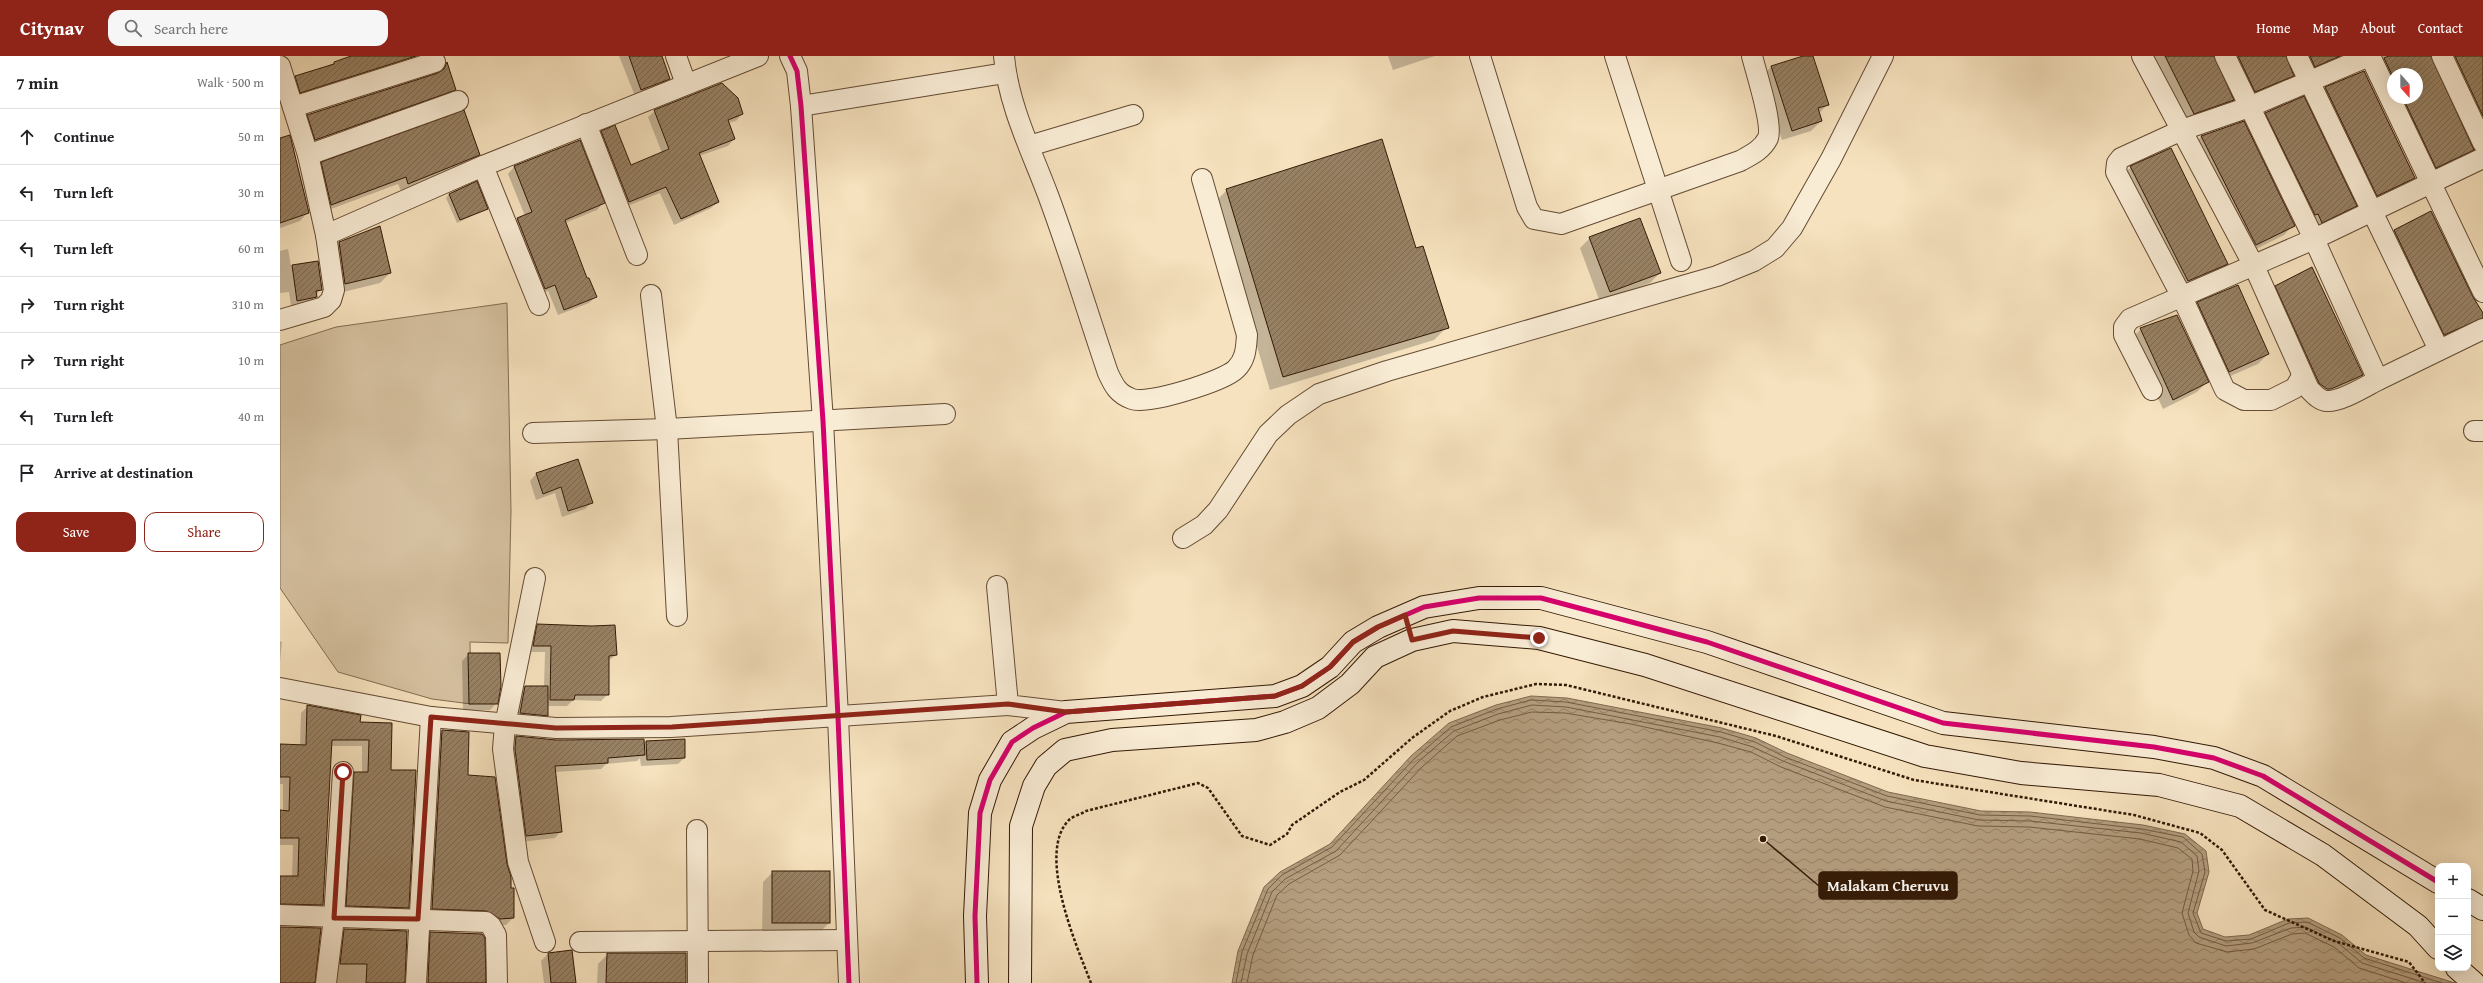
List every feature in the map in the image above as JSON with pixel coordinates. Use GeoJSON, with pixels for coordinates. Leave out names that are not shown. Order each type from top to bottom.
{"type":"FeatureCollection","features":[{"type":"Feature","properties":{"kind":"street"},"geometry":{"type":"LineString","coordinates":[[676,56],[686,84]]}},
{"type":"Feature","properties":{"kind":"street"},"geometry":{"type":"LineString","coordinates":[[326,235],[483,166],[758,56]]}},
{"type":"Feature","properties":{"kind":"street"},"geometry":{"type":"LineString","coordinates":[[790,56],[797,71],[801,106],[823,421],[838,717],[849,983]]}},
{"type":"Feature","properties":{"kind":"street"},"geometry":{"type":"LineString","coordinates":[[1480,56],[1527,207],[1534,219],[1561,224],[1740,161],[1758,152],[1768,137],[1767,113],[1752,56]]}},
{"type":"Feature","properties":{"kind":"street"},"geometry":{"type":"LineString","coordinates":[[1615,56],[1657,191],[1681,261]]}},
{"type":"Feature","properties":{"kind":"street"},"geometry":{"type":"LineString","coordinates":[[1183,538],[1204,525],[1218,510],[1268,434],[1288,415],[1319,394],[1387,371],[1717,276],[1754,262],[1775,248],[1792,228],[1831,159],[1883,56]]}},
{"type":"Feature","properties":{"kind":"street"},"geometry":{"type":"LineString","coordinates":[[2142,56],[2254,266],[2302,376],[2309,389],[2317,397],[2327,401],[2339,398],[2483,330]]}},
{"type":"Feature","properties":{"kind":"street"},"geometry":{"type":"LineString","coordinates":[[2225,56],[2314,239],[2378,380]]}},
{"type":"Feature","properties":{"kind":"street"},"geometry":{"type":"LineString","coordinates":[[2297,56],[2439,350]]}},
{"type":"Feature","properties":{"kind":"street"},"geometry":{"type":"LineString","coordinates":[[2302,376],[2295,388],[2271,400],[2244,400],[2225,390],[2180,295],[2116,172],[2117,164],[2121,158],[2182,130],[2249,107],[2369,56],[2483,292]]}},
{"type":"Feature","properties":{"kind":"street"},"geometry":{"type":"LineString","coordinates":[[2442,56],[2483,143]]}},
{"type":"Feature","properties":{"kind":"street"},"geometry":{"type":"LineString","coordinates":[[293,107],[435,62]]}},
{"type":"Feature","properties":{"kind":"street"},"geometry":{"type":"LineString","coordinates":[[801,106],[971,78],[1005,64],[1029,146],[1048,196],[1108,373],[1117,391],[1133,400],[1151,400],[1223,377],[1236,369],[1245,357],[1247,335],[1202,179]]}},
{"type":"Feature","properties":{"kind":"street"},"geometry":{"type":"LineString","coordinates":[[280,66],[308,155],[326,235],[334,290],[331,300],[324,307],[280,320]]}},
{"type":"Feature","properties":{"kind":"street"},"geometry":{"type":"LineString","coordinates":[[308,155],[458,101]]}},
{"type":"Feature","properties":{"kind":"street"},"geometry":{"type":"LineString","coordinates":[[1029,146],[1133,115]]}},
{"type":"Feature","properties":{"kind":"street"},"geometry":{"type":"LineString","coordinates":[[586,124],[637,255]]}},
{"type":"Feature","properties":{"kind":"street"},"geometry":{"type":"LineString","coordinates":[[2152,390],[2124,335],[2124,327],[2130,319],[2180,295],[2254,266],[2314,239],[2483,158]]}},
{"type":"Feature","properties":{"kind":"street"},"geometry":{"type":"LineString","coordinates":[[483,166],[539,305]]}},
{"type":"Feature","properties":{"kind":"street"},"geometry":{"type":"LineString","coordinates":[[651,295],[667,429],[677,616]]}},
{"type":"Feature","properties":{"kind":"street"},"geometry":{"type":"LineString","coordinates":[[533,433],[667,429],[945,414]]}},
{"type":"Feature","properties":{"kind":"street"},"geometry":{"type":"LineString","coordinates":[[535,578],[505,725],[504,764],[518,862],[545,942]]}},
{"type":"Feature","properties":{"kind":"street"},"geometry":{"type":"LineString","coordinates":[[997,586],[1008,704]]}},
{"type":"Feature","properties":{"kind":"street"},"geometry":{"type":"LineString","coordinates":[[280,688],[431,717],[505,725],[556,728],[672,727],[838,717],[1008,704],[1066,712],[1275,696],[1302,686],[1330,667],[1353,642],[1378,627],[1424,607],[1479,598],[1541,598],[1707,642],[1943,723],[2154,747],[2214,758],[2263,776],[2435,880]]}},
{"type":"Feature","properties":{"kind":"street"},"geometry":{"type":"LineString","coordinates":[[1405,615],[1412,640]]}},
{"type":"Feature","properties":{"kind":"street"},"geometry":{"type":"LineString","coordinates":[[1020,983],[1021,826],[1034,786],[1046,766],[1065,750],[1112,740],[1256,730],[1285,722],[1318,708],[1350,684],[1375,657],[1412,640],[1453,631],[1539,638],[1646,665],[1925,756],[2021,773],[2159,785],[2240,806],[2323,855],[2418,926],[2435,945]]}},
{"type":"Feature","properties":{"kind":"street"},"geometry":{"type":"LineString","coordinates":[[1275,696],[1285,722]]}},
{"type":"Feature","properties":{"kind":"street"},"geometry":{"type":"LineString","coordinates":[[977,983],[975,916],[980,813],[990,780],[1012,742],[1033,728],[1066,712]]}},
{"type":"Feature","properties":{"kind":"street"},"geometry":{"type":"LineString","coordinates":[[416,983],[418,919],[431,717]]}},
{"type":"Feature","properties":{"kind":"street"},"geometry":{"type":"LineString","coordinates":[[326,983],[334,918],[343,772]]}},
{"type":"Feature","properties":{"kind":"street"},"geometry":{"type":"LineString","coordinates":[[2240,806],[2263,776]]}},
{"type":"Feature","properties":{"kind":"street"},"geometry":{"type":"LineString","coordinates":[[697,830],[699,942],[698,983]]}},
{"type":"Feature","properties":{"kind":"street"},"geometry":{"type":"LineString","coordinates":[[280,915],[486,922],[491,926],[496,935],[497,983]]}},
{"type":"Feature","properties":{"kind":"street"},"geometry":{"type":"LineString","coordinates":[[580,942],[847,940]]}},
{"type":"Feature","properties":{"kind":"street"},"geometry":{"type":"LineString","coordinates":[[2460,971],[2474,983]]}},
{"type":"Feature","properties":{"kind":"path"},"geometry":{"type":"LineString","coordinates":[[1091,983],[1066,917],[1058,880],[1060,832],[1070,819],[1086,811],[1198,783],[1208,788],[1242,836],[1270,845],[1287,834],[1292,825],[1340,792],[1364,780],[1412,738],[1450,711],[1483,697],[1536,684],[1566,686],[1693,714],[1776,736],[1914,780],[2134,815],[2200,833],[2222,850],[2265,910],[2334,941],[2409,962],[2425,983]]}},
{"type":"Feature","properties":{"kind":"shaded area"},"geometry":{"type":"Polygon","coordinates":[[[507,303],[511,511],[508,643],[470,642],[471,704],[432,699],[338,672],[280,588],[280,345],[336,327],[507,303]]]}},
{"type":"Feature","properties":{"kind":"water"},"geometry":{"type":"Polygon","coordinates":[[[1531,696],[1567,698],[1722,728],[1756,738],[1787,753],[1888,792],[1981,811],[2030,812],[2143,825],[2185,834],[2206,851],[2209,872],[2197,913],[2203,929],[2225,937],[2249,935],[2288,919],[2308,918],[2342,935],[2366,955],[2455,983],[1232,983],[1238,951],[1264,887],[1280,872],[1330,844],[1411,756],[1449,723],[1496,705],[1531,696]]]}},
{"type":"Feature","properties":{"kind":"building"},"geometry":{"type":"Polygon","coordinates":[[[351,56],[416,56],[300,93],[295,76],[334,64],[334,62],[351,56]]]}},
{"type":"Feature","properties":{"kind":"building"},"geometry":{"type":"Polygon","coordinates":[[[629,56],[662,56],[670,79],[641,90],[629,56]]]}},
{"type":"Feature","properties":{"kind":"building"},"geometry":{"type":"Polygon","coordinates":[[[1803,56],[1813,56],[1829,105],[1818,108],[1822,121],[1792,131],[1771,66],[1803,56]]]}},
{"type":"Feature","properties":{"kind":"building"},"geometry":{"type":"Polygon","coordinates":[[[2165,56],[2214,56],[2234,100],[2194,114],[2165,56]]]}},
{"type":"Feature","properties":{"kind":"building"},"geometry":{"type":"Polygon","coordinates":[[[2238,56],[2286,56],[2294,76],[2255,92],[2238,56]]]}},
{"type":"Feature","properties":{"kind":"building"},"geometry":{"type":"Polygon","coordinates":[[[2310,56],[2340,56],[2315,67],[2310,56]]]}},
{"type":"Feature","properties":{"kind":"building"},"geometry":{"type":"Polygon","coordinates":[[[2389,56],[2431,56],[2474,150],[2436,168],[2406,104],[2423,104],[2423,68],[2389,68],[2384,58],[2389,56]]]}},
{"type":"Feature","properties":{"kind":"building"},"geometry":{"type":"Polygon","coordinates":[[[2455,56],[2483,56],[2483,116],[2455,56]]]}},
{"type":"Feature","properties":{"kind":"building"},"geometry":{"type":"Polygon","coordinates":[[[447,62],[456,90],[315,140],[307,115],[438,73],[444,69],[447,62]]]}},
{"type":"Feature","properties":{"kind":"building"},"geometry":{"type":"Polygon","coordinates":[[[2364,71],[2415,178],[2377,196],[2325,87],[2364,71]]]}},
{"type":"Feature","properties":{"kind":"building"},"geometry":{"type":"Polygon","coordinates":[[[722,83],[738,98],[743,114],[728,120],[735,139],[699,153],[719,202],[681,219],[666,187],[629,202],[601,131],[615,125],[631,165],[669,149],[654,110],[722,83]]]}},
{"type":"Feature","properties":{"kind":"building"},"geometry":{"type":"Polygon","coordinates":[[[2304,96],[2357,206],[2322,223],[2318,214],[2315,215],[2265,113],[2304,96]]]}},
{"type":"Feature","properties":{"kind":"building"},"geometry":{"type":"Polygon","coordinates":[[[464,110],[480,155],[408,184],[406,177],[331,205],[321,162],[464,110]]]}},
{"type":"Feature","properties":{"kind":"building"},"geometry":{"type":"Polygon","coordinates":[[[2244,121],[2295,226],[2256,245],[2201,136],[2244,121]]]}},
{"type":"Feature","properties":{"kind":"building"},"geometry":{"type":"Polygon","coordinates":[[[290,135],[309,213],[280,223],[280,138],[290,135]]]}},
{"type":"Feature","properties":{"kind":"building"},"geometry":{"type":"Polygon","coordinates":[[[1382,139],[1416,248],[1423,246],[1449,328],[1283,377],[1226,189],[1382,139]]]}},
{"type":"Feature","properties":{"kind":"building"},"geometry":{"type":"Polygon","coordinates":[[[580,140],[605,203],[565,220],[587,278],[589,278],[597,297],[564,310],[555,285],[545,289],[517,218],[532,212],[514,166],[580,140]]]}},
{"type":"Feature","properties":{"kind":"building"},"geometry":{"type":"Polygon","coordinates":[[[2171,148],[2228,264],[2188,281],[2130,166],[2171,148]]]}},
{"type":"Feature","properties":{"kind":"building"},"geometry":{"type":"Polygon","coordinates":[[[477,181],[488,209],[460,220],[449,194],[477,181]]]}},
{"type":"Feature","properties":{"kind":"building"},"geometry":{"type":"Polygon","coordinates":[[[2431,211],[2473,297],[2483,313],[2483,318],[2444,335],[2394,230],[2431,211]]]}},
{"type":"Feature","properties":{"kind":"building"},"geometry":{"type":"Polygon","coordinates":[[[1640,218],[1661,273],[1610,292],[1589,237],[1640,218]]]}},
{"type":"Feature","properties":{"kind":"building"},"geometry":{"type":"Polygon","coordinates":[[[380,226],[391,273],[345,284],[339,242],[380,226]]]}},
{"type":"Feature","properties":{"kind":"building"},"geometry":{"type":"Polygon","coordinates":[[[318,261],[322,290],[316,291],[317,297],[297,301],[292,265],[318,261]]]}},
{"type":"Feature","properties":{"kind":"building"},"geometry":{"type":"Polygon","coordinates":[[[2312,267],[2363,375],[2331,389],[2327,389],[2319,383],[2275,286],[2312,267]]]}},
{"type":"Feature","properties":{"kind":"building"},"geometry":{"type":"Polygon","coordinates":[[[2238,285],[2269,354],[2229,372],[2197,302],[2238,285]]]}},
{"type":"Feature","properties":{"kind":"building"},"geometry":{"type":"Polygon","coordinates":[[[2177,315],[2209,382],[2173,400],[2140,328],[2177,315]]]}},
{"type":"Feature","properties":{"kind":"building"},"geometry":{"type":"Polygon","coordinates":[[[578,459],[593,503],[568,511],[561,487],[543,494],[536,473],[578,459]]]}},
{"type":"Feature","properties":{"kind":"building"},"geometry":{"type":"Polygon","coordinates":[[[537,624],[592,626],[615,625],[617,655],[609,656],[609,695],[575,695],[574,700],[550,700],[551,646],[533,646],[537,624]]]}},
{"type":"Feature","properties":{"kind":"building"},"geometry":{"type":"Polygon","coordinates":[[[468,653],[500,653],[501,686],[498,704],[469,704],[468,653]]]}},
{"type":"Feature","properties":{"kind":"building"},"geometry":{"type":"Polygon","coordinates":[[[525,686],[548,686],[548,716],[520,713],[525,686]]]}},
{"type":"Feature","properties":{"kind":"building"},"geometry":{"type":"Polygon","coordinates":[[[307,705],[361,715],[360,722],[392,723],[391,770],[416,770],[409,908],[346,906],[354,772],[368,772],[369,740],[332,740],[323,905],[280,904],[280,876],[298,876],[299,838],[280,838],[280,810],[289,811],[290,777],[280,777],[280,744],[306,745],[307,705]]]}},
{"type":"Feature","properties":{"kind":"building"},"geometry":{"type":"Polygon","coordinates":[[[442,730],[469,732],[468,775],[495,777],[507,864],[511,877],[511,888],[514,888],[514,918],[500,919],[486,911],[432,909],[442,730]]]}},
{"type":"Feature","properties":{"kind":"building"},"geometry":{"type":"Polygon","coordinates":[[[516,736],[556,740],[644,739],[645,755],[608,758],[608,763],[555,766],[562,832],[526,836],[515,749],[516,736]]]}},
{"type":"Feature","properties":{"kind":"building"},"geometry":{"type":"Polygon","coordinates":[[[685,739],[685,758],[647,760],[646,741],[685,739]]]}},
{"type":"Feature","properties":{"kind":"building"},"geometry":{"type":"Polygon","coordinates":[[[772,871],[830,871],[830,923],[772,923],[772,871]]]}},
{"type":"Feature","properties":{"kind":"building"},"geometry":{"type":"Polygon","coordinates":[[[280,927],[321,928],[315,983],[280,983],[280,927]]]}},
{"type":"Feature","properties":{"kind":"building"},"geometry":{"type":"Polygon","coordinates":[[[344,929],[407,931],[405,983],[366,983],[367,964],[340,964],[344,929]]]}},
{"type":"Feature","properties":{"kind":"building"},"geometry":{"type":"Polygon","coordinates":[[[430,932],[482,934],[485,938],[486,983],[428,983],[430,932]]]}},
{"type":"Feature","properties":{"kind":"building"},"geometry":{"type":"Polygon","coordinates":[[[572,950],[576,983],[551,983],[548,953],[572,950]]]}},
{"type":"Feature","properties":{"kind":"building"},"geometry":{"type":"Polygon","coordinates":[[[607,953],[686,953],[686,983],[606,983],[607,953]]]}},
{"type":"Feature","properties":{"kind":"cycle path"},"geometry":{"type":"LineString","coordinates":[[790,56],[797,71],[801,106],[823,421],[838,717],[849,983]]}},
{"type":"Feature","properties":{"kind":"cycle path"},"geometry":{"type":"LineString","coordinates":[[977,983],[975,916],[980,813],[990,780],[1012,742],[1033,728],[1066,712],[1275,696],[1302,686],[1330,667],[1353,642],[1378,627],[1424,607],[1479,598],[1541,598],[1707,642],[1943,723],[2154,747],[2214,758],[2263,776],[2435,880]]}},
{"type":"Feature","properties":{"kind":"place","name":"Malakam Cheruvu"},"geometry":{"type":"Point","coordinates":[1763,839]}},
{"type":"Feature","properties":{"kind":"route"},"geometry":{"type":"LineString","coordinates":[[343,772],[334,918],[418,919],[431,717],[505,725],[556,728],[672,727],[838,717],[1008,704],[1066,712],[1275,696],[1302,686],[1330,667],[1353,642],[1378,627],[1405,615],[1412,640],[1453,631],[1485,632],[1539,638]]}}]}
